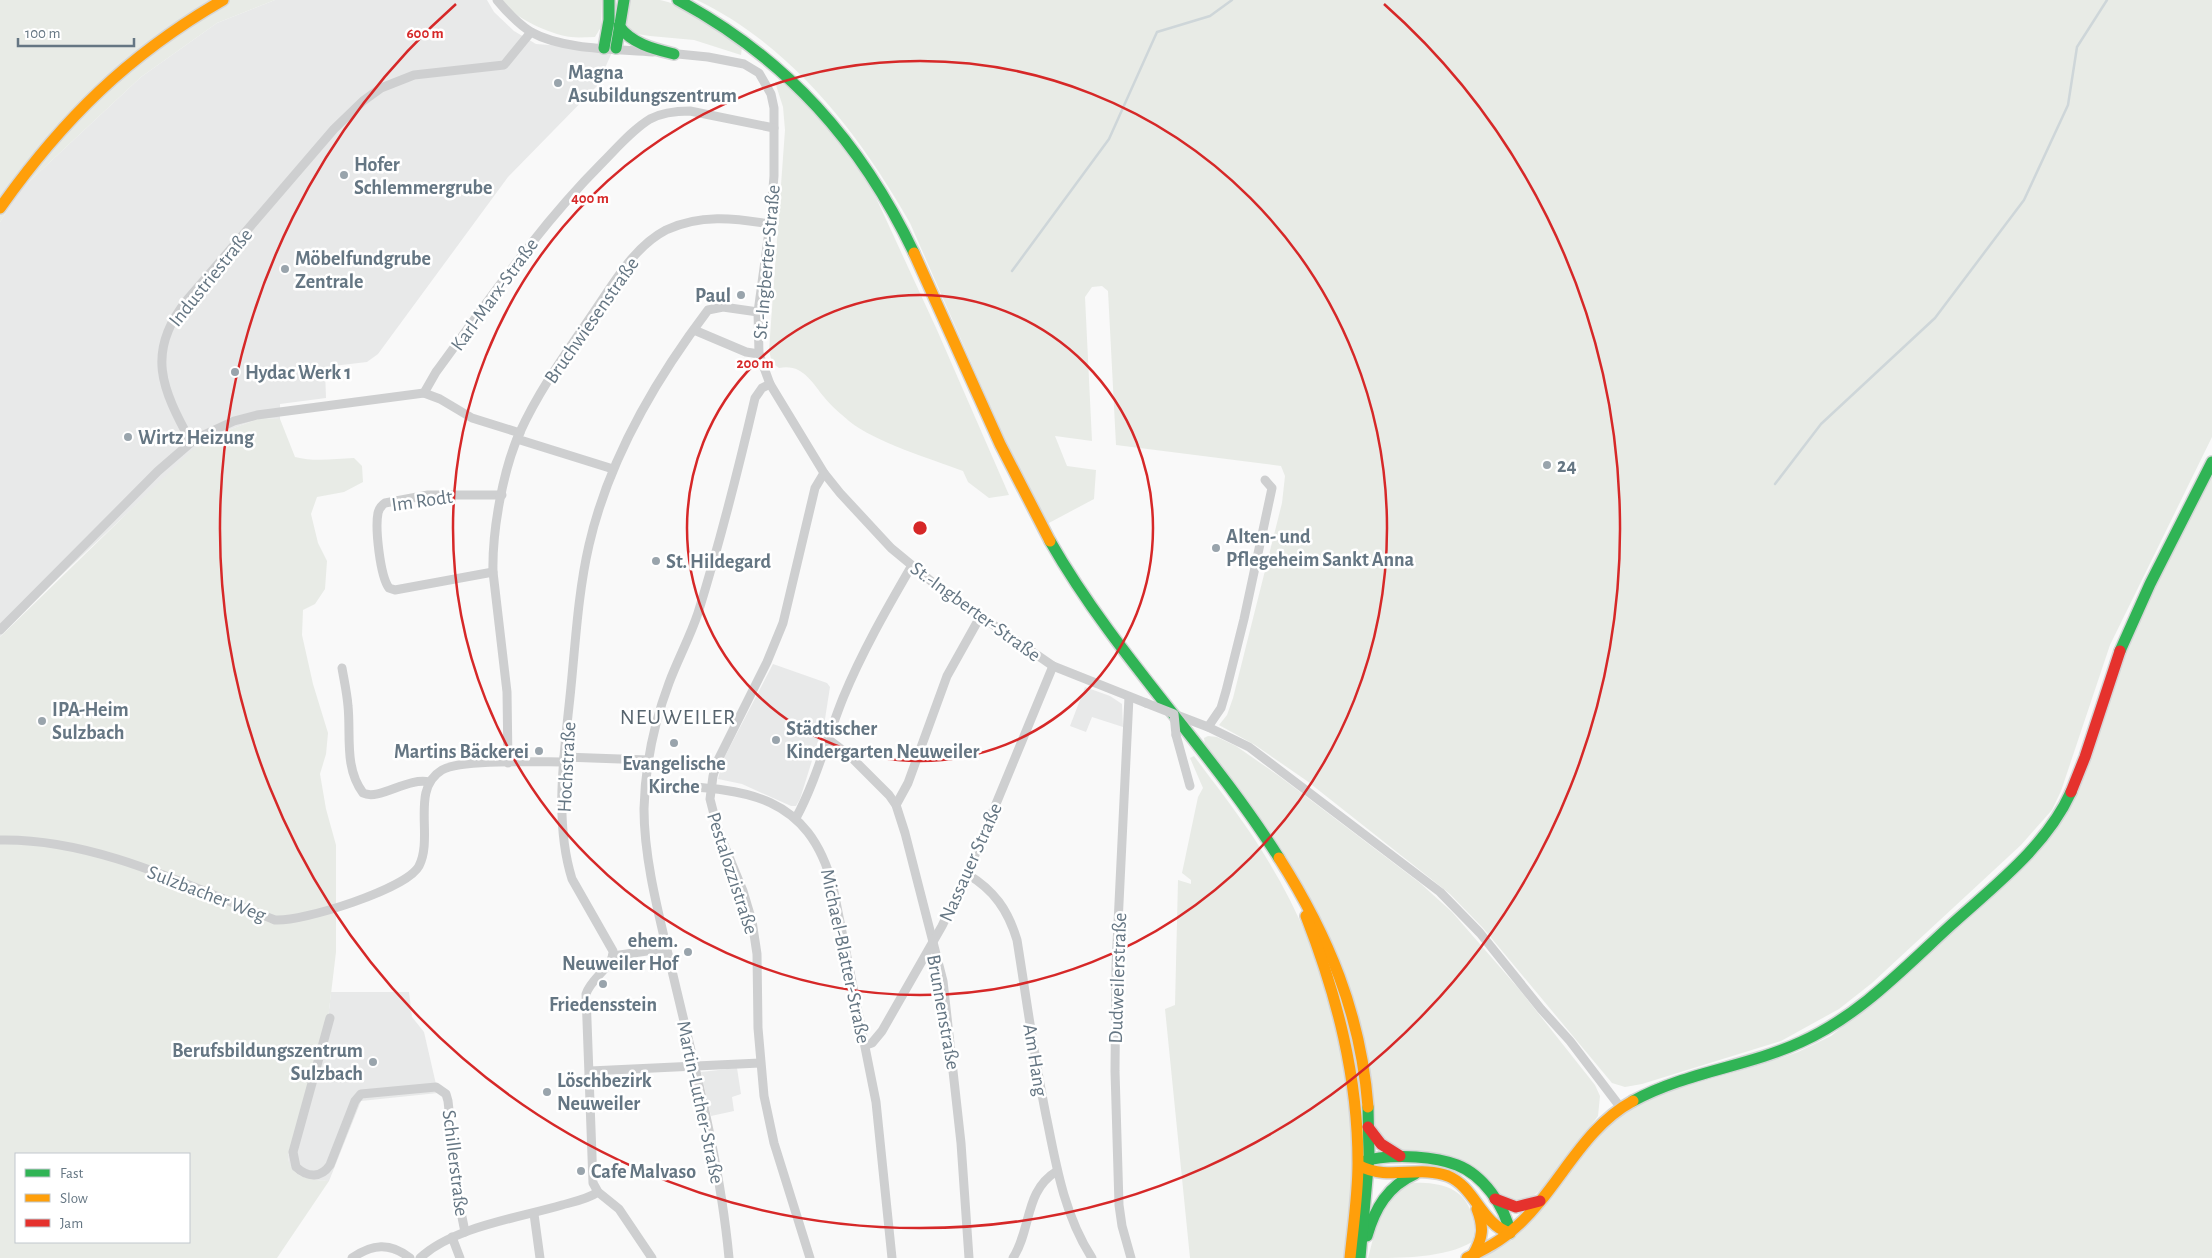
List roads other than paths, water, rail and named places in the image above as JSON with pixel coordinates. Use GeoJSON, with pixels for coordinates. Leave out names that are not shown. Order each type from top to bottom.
{"type":"FeatureCollection","features":[{"type":"Feature","properties":{"kind":"main road"},"geometry":{"type":"LineString","coordinates":[[0,208],[51,140],[118,73],[160,39],[223,0]]}},
{"type":"Feature","properties":{"kind":"main road"},"geometry":{"type":"LineString","coordinates":[[609,0],[610,48]]}},
{"type":"Feature","properties":{"kind":"main road"},"geometry":{"type":"LineString","coordinates":[[610,48],[619,26],[624,0]]}},
{"type":"Feature","properties":{"kind":"main road"},"geometry":{"type":"LineString","coordinates":[[678,0],[717,21],[768,58],[814,102],[853,149],[882,190],[1005,459],[1055,553],[1114,640],[1269,842],[1315,917],[1340,979],[1353,1020],[1363,1066],[1367,1096],[1368,1127],[1350,1258]]}},
{"type":"Feature","properties":{"kind":"main road"},"geometry":{"type":"LineString","coordinates":[[619,26],[627,37],[674,54]]}},
{"type":"Feature","properties":{"kind":"main road"},"geometry":{"type":"LineString","coordinates":[[1470,1257],[1510,1234],[1541,1200],[1593,1134],[1621,1108],[1653,1090],[1684,1079],[1782,1051],[1807,1040],[1840,1020],[1865,1002],[1906,967],[2035,845],[2059,814],[2075,785],[2116,659],[2137,610],[2212,462]]}},
{"type":"Feature","properties":{"kind":"main road"},"geometry":{"type":"LineString","coordinates":[[1269,842],[1312,929],[1338,1006],[1350,1058],[1364,1165],[1360,1258]]}},
{"type":"Feature","properties":{"kind":"main road"},"geometry":{"type":"LineString","coordinates":[[1368,1127],[1376,1141],[1402,1157]]}},
{"type":"Feature","properties":{"kind":"main road"},"geometry":{"type":"LineString","coordinates":[[1364,1165],[1402,1157],[1439,1159],[1461,1166],[1480,1179],[1495,1199],[1506,1217],[1510,1234]]}},
{"type":"Feature","properties":{"kind":"main road"},"geometry":{"type":"LineString","coordinates":[[1364,1165],[1379,1173],[1419,1172],[1449,1176],[1462,1186],[1497,1230],[1510,1234]]}},
{"type":"Feature","properties":{"kind":"main road"},"geometry":{"type":"LineString","coordinates":[[1360,1258],[1368,1231],[1385,1195],[1399,1182],[1419,1172]]}},
{"type":"Feature","properties":{"kind":"main road"},"geometry":{"type":"LineString","coordinates":[[1495,1199],[1516,1207],[1541,1200]]}},
{"type":"Feature","properties":{"kind":"main road"},"geometry":{"type":"LineString","coordinates":[[1470,1257],[1482,1241],[1483,1232],[1474,1202]]}},
{"type":"Feature","properties":{"kind":"street"},"geometry":{"type":"LineString","coordinates":[[498,0],[508,13],[531,32]]}},
{"type":"Feature","properties":{"kind":"street","name":"St.-Ingberter-Straße"},"geometry":{"type":"LineString","coordinates":[[531,32],[564,43],[733,60],[751,68],[766,83],[771,94],[774,128],[774,176],[770,224],[758,312],[759,354],[770,384],[824,473],[853,507],[911,567],[1052,666],[1208,727],[1249,747],[1440,892],[1480,934],[1570,1042],[1621,1108]]}},
{"type":"Feature","properties":{"kind":"street","name":"Industriestraße"},"geometry":{"type":"LineString","coordinates":[[191,442],[168,395],[163,377],[162,358],[163,342],[168,327],[187,300],[334,129],[363,101],[386,86],[414,74],[504,65],[531,32]]}},
{"type":"Feature","properties":{"kind":"street","name":"Karl-Marx-Straße"},"geometry":{"type":"LineString","coordinates":[[424,393],[436,372],[547,222],[587,178],[640,126],[664,113],[690,111],[774,128]]}},
{"type":"Feature","properties":{"kind":"street","name":"Bruchwiesenstraße"},"geometry":{"type":"LineString","coordinates":[[508,763],[507,692],[493,572],[494,535],[502,495],[518,436],[544,386],[615,281],[640,250],[666,231],[701,219],[739,219],[770,224]]}},
{"type":"Feature","properties":{"kind":"street","name":"Hochstraße"},"geometry":{"type":"LineString","coordinates":[[613,956],[610,943],[576,890],[568,867],[563,818],[564,759],[583,578],[589,546],[602,498],[613,468],[637,417],[708,310],[713,308],[758,312]]}},
{"type":"Feature","properties":{"kind":"street"},"geometry":{"type":"LineString","coordinates":[[694,330],[746,352],[759,354]]}},
{"type":"Feature","properties":{"kind":"street","name":"Martin-Luther-Straße"},"geometry":{"type":"LineString","coordinates":[[729,1258],[726,1226],[713,1149],[649,862],[644,810],[648,760],[661,707],[697,616],[723,530],[755,398],[762,388],[770,384]]}},
{"type":"Feature","properties":{"kind":"street"},"geometry":{"type":"LineString","coordinates":[[0,630],[158,471],[191,442],[227,424],[257,415],[424,393],[440,399],[472,418],[518,436],[613,468]]}},
{"type":"Feature","properties":{"kind":"street","name":"Pestalozzistraße"},"geometry":{"type":"LineString","coordinates":[[810,1258],[774,1143],[764,1096],[760,1063],[759,980],[752,921],[746,900],[713,815],[710,788],[718,760],[778,636],[788,604],[815,488],[824,473]]}},
{"type":"Feature","properties":{"kind":"street"},"geometry":{"type":"LineString","coordinates":[[1208,727],[1221,708],[1244,619],[1272,488],[1265,480]]}},
{"type":"Feature","properties":{"kind":"street","name":"Im Rodt"},"geometry":{"type":"LineString","coordinates":[[493,572],[395,590],[390,588],[385,579],[379,548],[378,512],[384,503],[428,495],[502,495]]}},
{"type":"Feature","properties":{"kind":"street"},"geometry":{"type":"LineString","coordinates":[[796,818],[808,793],[866,646],[911,567]]}},
{"type":"Feature","properties":{"kind":"street"},"geometry":{"type":"LineString","coordinates":[[896,805],[908,783],[947,676],[980,617]]}},
{"type":"Feature","properties":{"kind":"street","name":"Nassauer Straße"},"geometry":{"type":"LineString","coordinates":[[866,1045],[877,1038],[882,1031],[932,944],[967,874],[1052,666]]}},
{"type":"Feature","properties":{"kind":"street"},"geometry":{"type":"LineString","coordinates":[[342,668],[348,706],[351,765],[354,776],[363,793],[371,795],[414,782],[429,782],[434,776],[450,766],[461,763],[508,763],[564,759],[648,760]]}},
{"type":"Feature","properties":{"kind":"street","name":"Dudweilerstraße"},"geometry":{"type":"LineString","coordinates":[[1129,697],[1116,965],[1115,1071],[1119,1205],[1122,1226],[1131,1258]]}},
{"type":"Feature","properties":{"kind":"street"},"geometry":{"type":"LineString","coordinates":[[1174,714],[1176,735],[1190,786]]}},
{"type":"Feature","properties":{"kind":"street","name":"Brunnenstraße"},"geometry":{"type":"LineString","coordinates":[[828,739],[878,783],[896,805],[905,833],[932,944],[943,980],[955,1076],[969,1258]]}},
{"type":"Feature","properties":{"kind":"street","name":"Sulzbacher Weg"},"geometry":{"type":"LineString","coordinates":[[0,840],[62,844],[112,857],[275,920],[284,921],[302,918],[345,905],[412,875],[419,866],[422,855],[426,789],[429,782]]}},
{"type":"Feature","properties":{"kind":"street","name":"Michael-Blatter-Straße"},"geometry":{"type":"LineString","coordinates":[[646,784],[710,788],[751,795],[768,801],[796,818],[813,837],[829,869],[866,1045],[880,1132],[892,1258]]}},
{"type":"Feature","properties":{"kind":"street","name":"Am Hang"},"geometry":{"type":"LineString","coordinates":[[967,874],[995,895],[1004,907],[1017,940],[1043,1100],[1057,1171],[1072,1219],[1083,1244],[1092,1258]]}},
{"type":"Feature","properties":{"kind":"street"},"geometry":{"type":"LineString","coordinates":[[652,1258],[619,1209],[598,1192],[593,1183],[586,994],[590,985],[611,961],[613,956],[667,948]]}},
{"type":"Feature","properties":{"kind":"street","name":"Schillerstraße"},"geometry":{"type":"LineString","coordinates":[[330,1018],[293,1152],[296,1167],[310,1175],[325,1172],[330,1165],[355,1101],[361,1094],[436,1088],[446,1094],[448,1101],[459,1202],[465,1232]]}},
{"type":"Feature","properties":{"kind":"street"},"geometry":{"type":"LineString","coordinates":[[590,1071],[760,1063]]}},
{"type":"Feature","properties":{"kind":"street"},"geometry":{"type":"LineString","coordinates":[[1013,1258],[1022,1240],[1034,1196],[1046,1177],[1057,1171]]}},
{"type":"Feature","properties":{"kind":"street"},"geometry":{"type":"LineString","coordinates":[[420,1258],[444,1240],[465,1232],[534,1214],[598,1192]]}},
{"type":"Feature","properties":{"kind":"street"},"geometry":{"type":"LineString","coordinates":[[534,1214],[540,1258]]}},
{"type":"Feature","properties":{"kind":"street"},"geometry":{"type":"LineString","coordinates":[[452,1237],[460,1258]]}},
{"type":"Feature","properties":{"kind":"street"},"geometry":{"type":"LineString","coordinates":[[352,1258],[374,1246],[382,1245],[395,1248],[410,1258]]}},
{"type":"Feature","properties":{"kind":"waterway"},"geometry":{"type":"LineString","coordinates":[[1012,271],[1109,139],[1157,32],[1210,16],[1232,0]]}},
{"type":"Feature","properties":{"kind":"waterway"},"geometry":{"type":"LineString","coordinates":[[1775,484],[1821,424],[1935,318],[2024,200],[2068,105],[2077,47],[2107,0]]}},
{"type":"Feature","properties":{"kind":"place","name":"Magna Asubildungszentrum"},"geometry":{"type":"Point","coordinates":[558,83]}},
{"type":"Feature","properties":{"kind":"place","name":"Hofer Schlemmergrube"},"geometry":{"type":"Point","coordinates":[344,175]}},
{"type":"Feature","properties":{"kind":"place","name":"Möbelfundgrube Zentrale"},"geometry":{"type":"Point","coordinates":[285,269]}},
{"type":"Feature","properties":{"kind":"place","name":"Paul"},"geometry":{"type":"Point","coordinates":[741,295]}},
{"type":"Feature","properties":{"kind":"place","name":"Hydac Werk 1"},"geometry":{"type":"Point","coordinates":[235,372]}},
{"type":"Feature","properties":{"kind":"place","name":"Wirtz Heizung"},"geometry":{"type":"Point","coordinates":[128,437]}},
{"type":"Feature","properties":{"kind":"place","name":"24"},"geometry":{"type":"Point","coordinates":[1547,465]}},
{"type":"Feature","properties":{"kind":"place","name":"Alten- und Pflegeheim Sankt Anna"},"geometry":{"type":"Point","coordinates":[1216,548]}},
{"type":"Feature","properties":{"kind":"place","name":"St. Hildegard"},"geometry":{"type":"Point","coordinates":[656,561]}},
{"type":"Feature","properties":{"kind":"place","name":"IPA-Heim Sulzbach"},"geometry":{"type":"Point","coordinates":[42,721]}},
{"type":"Feature","properties":{"kind":"place","name":"Städtischer Kindergarten Neuweiler"},"geometry":{"type":"Point","coordinates":[776,740]}},
{"type":"Feature","properties":{"kind":"place","name":"Evangelische Kirche"},"geometry":{"type":"Point","coordinates":[674,743]}},
{"type":"Feature","properties":{"kind":"place","name":"Martins Bäckerei"},"geometry":{"type":"Point","coordinates":[539,751]}},
{"type":"Feature","properties":{"kind":"place","name":"ehem. Neuweiler Hof"},"geometry":{"type":"Point","coordinates":[688,952]}},
{"type":"Feature","properties":{"kind":"place","name":"Friedensstein"},"geometry":{"type":"Point","coordinates":[603,984]}},
{"type":"Feature","properties":{"kind":"place","name":"Berufsbildungszentrum Sulzbach"},"geometry":{"type":"Point","coordinates":[373,1062]}},
{"type":"Feature","properties":{"kind":"place","name":"Löschbezirk Neuweiler"},"geometry":{"type":"Point","coordinates":[547,1092]}},
{"type":"Feature","properties":{"kind":"place","name":"Cafe Malvaso"},"geometry":{"type":"Point","coordinates":[581,1171]}},
{"type":"Feature","properties":{"kind":"district","name":"NEUWEILER"},"geometry":{"type":"Point","coordinates":[678,716]}}]}
